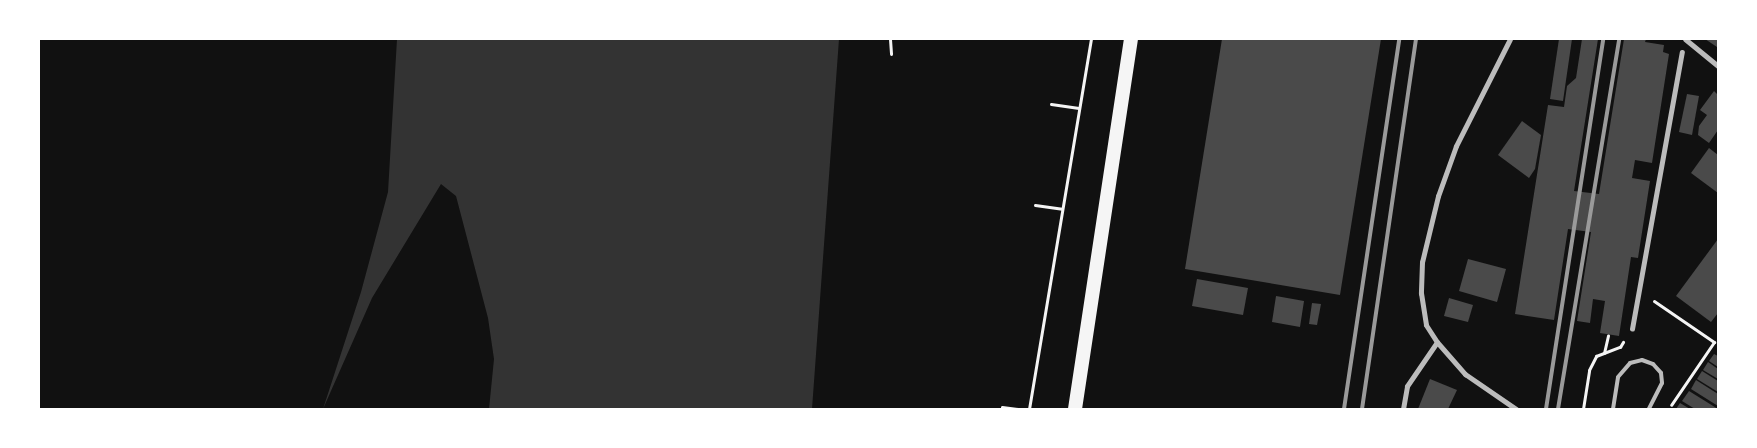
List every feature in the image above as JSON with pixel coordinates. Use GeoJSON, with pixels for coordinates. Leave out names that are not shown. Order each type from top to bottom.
{"type":"FeatureCollection","features":[{"type":"Feature","properties":{"kind":"highway"},"geometry":{"type":"LineString","coordinates":[[1075,409],[1131,39]]}},
{"type":"Feature","properties":{"kind":"street"},"geometry":{"type":"LineString","coordinates":[[1510,39],[1456,146],[1438,196],[1422,262],[1420,293],[1426,325],[1437,342],[1465,374],[1516,409]]}},
{"type":"Feature","properties":{"kind":"street"},"geometry":{"type":"LineString","coordinates":[[1685,39],[1718,66]]}},
{"type":"Feature","properties":{"kind":"street"},"geometry":{"type":"LineString","coordinates":[[1632,329],[1682,52]]}},
{"type":"Feature","properties":{"kind":"street"},"geometry":{"type":"LineString","coordinates":[[1403,409],[1407,386],[1437,342]]}},
{"type":"Feature","properties":{"kind":"lane"},"geometry":{"type":"LineString","coordinates":[[1613,409],[1618,377],[1630,363],[1642,360],[1652,364],[1660,373],[1662,383],[1649,409]]}},
{"type":"Feature","properties":{"kind":"path"},"geometry":{"type":"LineString","coordinates":[[890,39],[890,54]]}},
{"type":"Feature","properties":{"kind":"path"},"geometry":{"type":"LineString","coordinates":[[1029,409],[1091,39]]}},
{"type":"Feature","properties":{"kind":"path"},"geometry":{"type":"LineString","coordinates":[[1051,104],[1079,108]]}},
{"type":"Feature","properties":{"kind":"path"},"geometry":{"type":"LineString","coordinates":[[1035,204],[1062,209]]}},
{"type":"Feature","properties":{"kind":"path"},"geometry":{"type":"LineString","coordinates":[[1604,353],[1608,335]]}},
{"type":"Feature","properties":{"kind":"path"},"geometry":{"type":"LineString","coordinates":[[1668,409],[1714,342],[1704,336]]}},
{"type":"Feature","properties":{"kind":"path"},"geometry":{"type":"LineString","coordinates":[[1002,407],[1018,409]]}},
{"type":"Feature","properties":{"kind":"shaded area"},"geometry":{"type":"Polygon","coordinates":[[[397,39],[839,39],[812,409],[489,409],[494,359],[488,318],[456,196],[441,184],[372,298],[323,409],[361,292],[388,192],[397,39]]]}},
{"type":"Feature","properties":{"kind":"building"},"geometry":{"type":"Polygon","coordinates":[[[1222,39],[1381,39],[1340,295],[1185,269],[1222,39]]]}},
{"type":"Feature","properties":{"kind":"building"},"geometry":{"type":"Polygon","coordinates":[[[1559,39],[1572,39],[1563,101],[1550,99],[1559,39]]]}},
{"type":"Feature","properties":{"kind":"building"},"geometry":{"type":"Polygon","coordinates":[[[1582,39],[1598,39],[1574,191],[1599,194],[1624,39],[1646,39],[1645,42],[1664,45],[1663,52],[1669,54],[1652,163],[1635,160],[1632,178],[1650,181],[1638,258],[1631,257],[1619,336],[1600,333],[1605,301],[1593,299],[1590,323],[1577,321],[1591,232],[1568,229],[1554,320],[1515,314],[1548,105],[1564,107],[1567,86],[1576,78],[1582,39]]]}},
{"type":"Feature","properties":{"kind":"building"},"geometry":{"type":"Polygon","coordinates":[[[1705,39],[1718,39],[1717,47],[1705,39]]]}},
{"type":"Feature","properties":{"kind":"building"},"geometry":{"type":"Polygon","coordinates":[[[1714,91],[1718,95],[1718,130],[1709,143],[1698,135],[1699,126],[1707,115],[1700,110],[1714,91]]]}},
{"type":"Feature","properties":{"kind":"building"},"geometry":{"type":"Polygon","coordinates":[[[1687,94],[1699,96],[1692,135],[1679,132],[1687,94]]]}},
{"type":"Feature","properties":{"kind":"building"},"geometry":{"type":"Polygon","coordinates":[[[1522,121],[1541,135],[1535,169],[1529,178],[1498,155],[1522,121]]]}},
{"type":"Feature","properties":{"kind":"building"},"geometry":{"type":"Polygon","coordinates":[[[1709,148],[1718,155],[1718,193],[1691,173],[1709,148]]]}},
{"type":"Feature","properties":{"kind":"building"},"geometry":{"type":"Polygon","coordinates":[[[1718,239],[1718,313],[1711,322],[1676,296],[1718,239]]]}},
{"type":"Feature","properties":{"kind":"building"},"geometry":{"type":"Polygon","coordinates":[[[1468,259],[1506,269],[1497,302],[1459,291],[1468,259]]]}},
{"type":"Feature","properties":{"kind":"building"},"geometry":{"type":"Polygon","coordinates":[[[1197,279],[1248,288],[1243,315],[1192,306],[1197,279]]]}},
{"type":"Feature","properties":{"kind":"building"},"geometry":{"type":"Polygon","coordinates":[[[1276,296],[1304,301],[1300,327],[1272,322],[1276,296]]]}},
{"type":"Feature","properties":{"kind":"building"},"geometry":{"type":"Polygon","coordinates":[[[1449,298],[1473,305],[1468,322],[1444,316],[1449,298]]]}},
{"type":"Feature","properties":{"kind":"building"},"geometry":{"type":"Polygon","coordinates":[[[1312,303],[1321,304],[1317,325],[1309,324],[1312,303]]]}},
{"type":"Feature","properties":{"kind":"building"},"geometry":{"type":"Polygon","coordinates":[[[1714,354],[1718,356],[1718,367],[1709,361],[1714,354]]]}},
{"type":"Feature","properties":{"kind":"building"},"geometry":{"type":"Polygon","coordinates":[[[1708,362],[1718,369],[1718,379],[1703,370],[1708,362]]]}},
{"type":"Feature","properties":{"kind":"building"},"geometry":{"type":"Polygon","coordinates":[[[1702,371],[1718,381],[1718,392],[1697,379],[1702,371]]]}},
{"type":"Feature","properties":{"kind":"building"},"geometry":{"type":"Polygon","coordinates":[[[1430,379],[1457,390],[1448,409],[1418,409],[1430,379]]]}},
{"type":"Feature","properties":{"kind":"building"},"geometry":{"type":"Polygon","coordinates":[[[1696,380],[1718,394],[1718,406],[1691,389],[1696,380]]]}},
{"type":"Feature","properties":{"kind":"building"},"geometry":{"type":"Polygon","coordinates":[[[1689,391],[1718,409],[1695,409],[1682,401],[1689,391]]]}},
{"type":"Feature","properties":{"kind":"building"},"geometry":{"type":"Polygon","coordinates":[[[1680,403],[1690,409],[1676,409],[1680,403]]]}},
{"type":"Feature","properties":{"kind":"railway"},"geometry":{"type":"LineString","coordinates":[[1344,409],[1399,39]]}},
{"type":"Feature","properties":{"kind":"railway"},"geometry":{"type":"LineString","coordinates":[[1362,409],[1416,39]]}},
{"type":"Feature","properties":{"kind":"railway"},"geometry":{"type":"LineString","coordinates":[[1546,409],[1603,39]]}},
{"type":"Feature","properties":{"kind":"railway"},"geometry":{"type":"LineString","coordinates":[[1558,409],[1619,39]]}}]}
